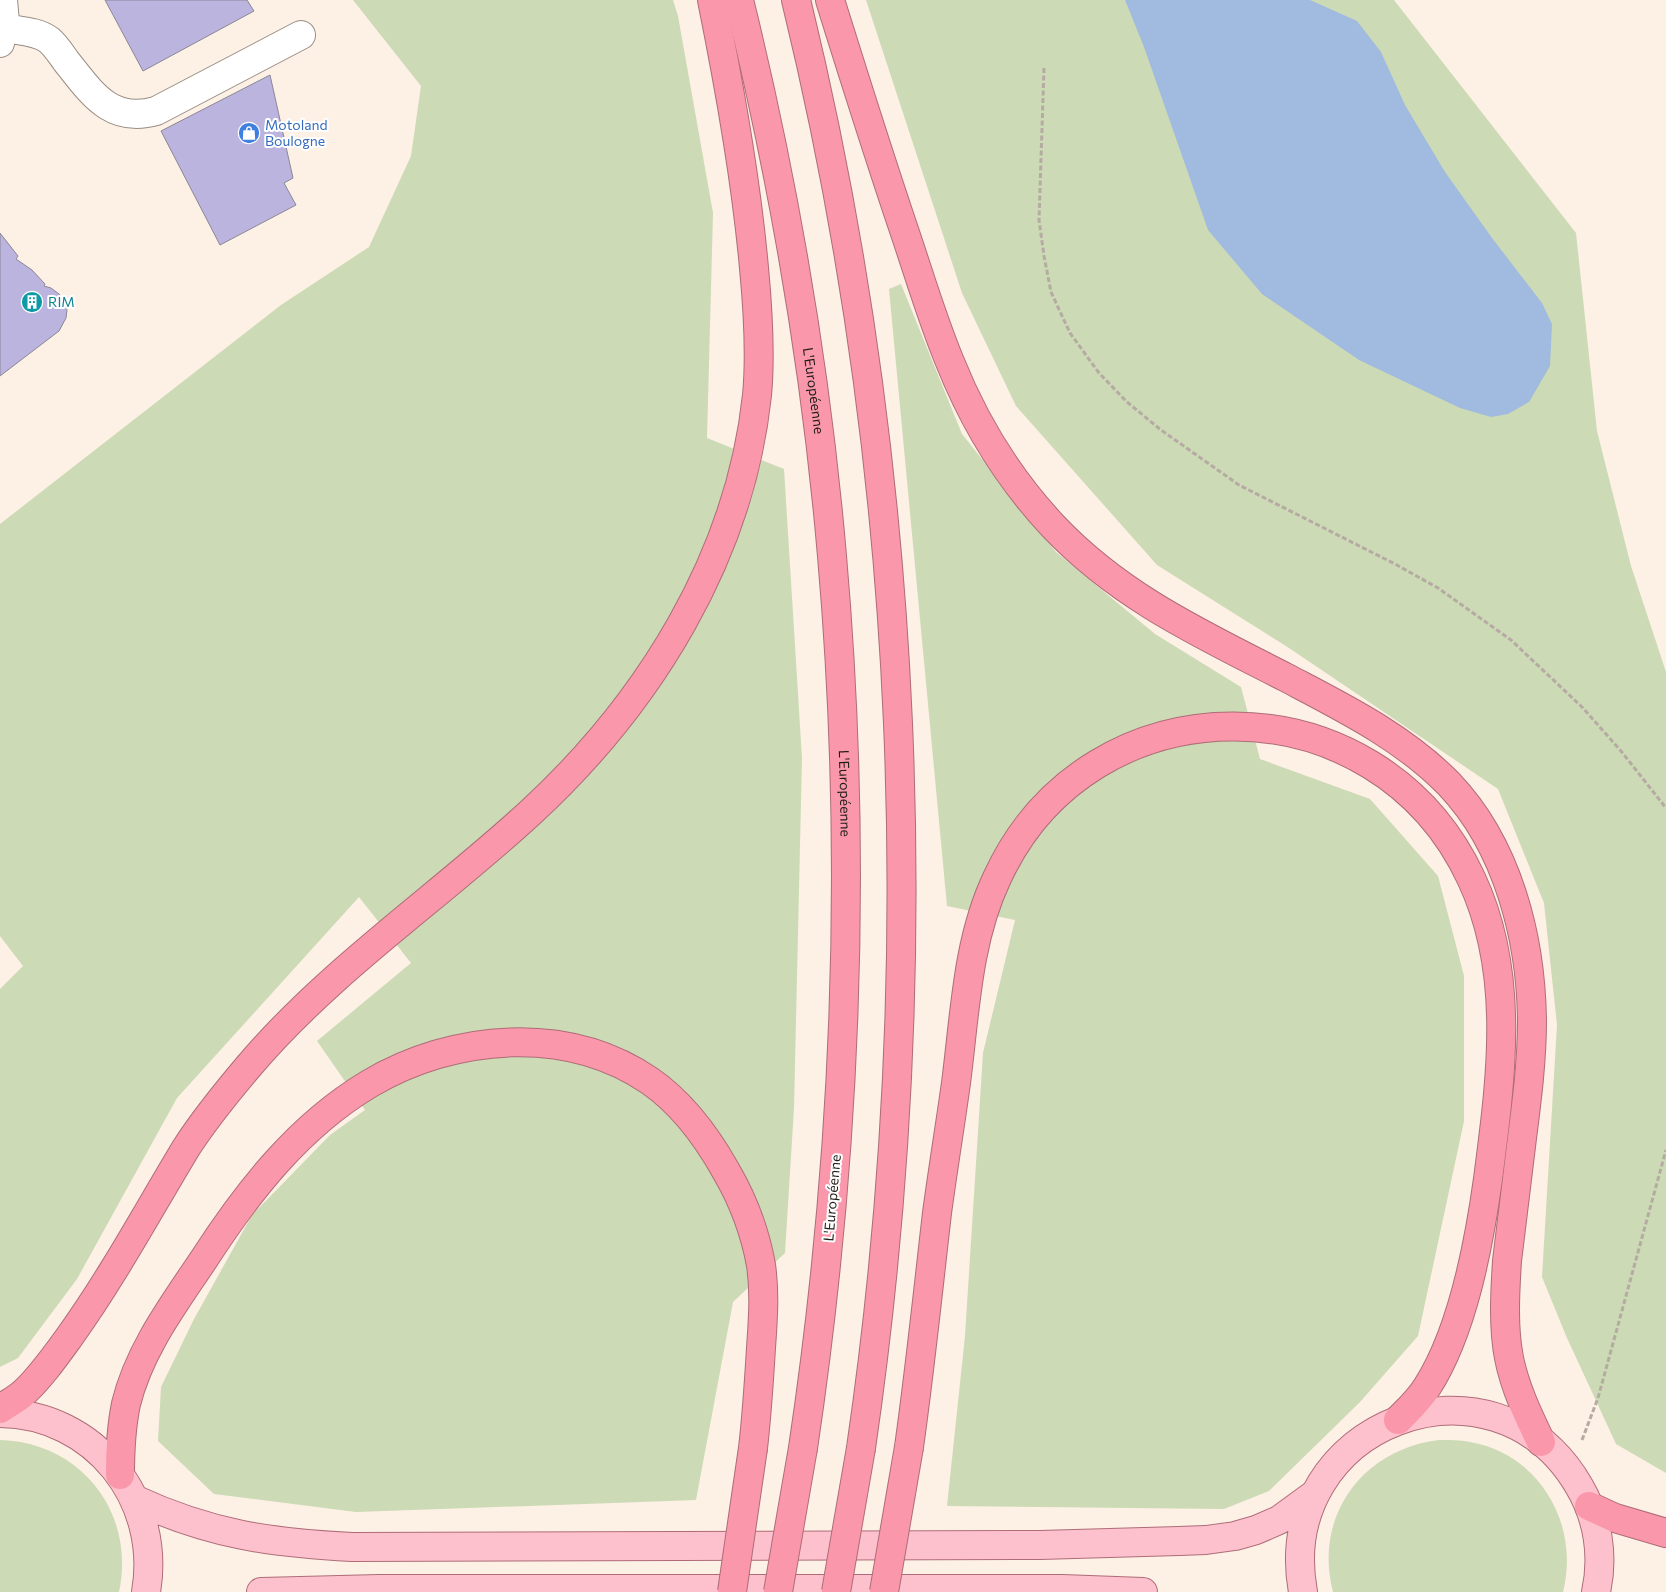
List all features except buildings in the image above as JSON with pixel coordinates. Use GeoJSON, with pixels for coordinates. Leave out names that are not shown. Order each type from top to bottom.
{"type":"FeatureCollection","features":[{"type":"Feature","properties":{"kind":"highway"},"geometry":{"type":"LineString","coordinates":[[0,1409],[22,1394],[82,1320],[119,1263],[189,1143],[251,1064],[321,992],[547,798],[574,771],[630,703],[668,649],[697,596],[721,540],[742,475],[753,424],[758,368],[756,290],[749,217],[738,135],[712,0]]}},
{"type":"Feature","properties":{"kind":"highway","name":"L'Européenne"},"geometry":{"type":"LineString","coordinates":[[740,0],[753,54],[788,228],[818,428],[833,563],[844,746],[846,932],[838,1125],[821,1311],[803,1448],[778,1592]]}},
{"type":"Feature","properties":{"kind":"highway"},"geometry":{"type":"LineString","coordinates":[[796,0],[842,218],[867,376],[890,606],[898,737],[901,879],[900,1012],[889,1206],[882,1292],[861,1448],[836,1592]]}},
{"type":"Feature","properties":{"kind":"highway"},"geometry":{"type":"LineString","coordinates":[[830,0],[862,106],[949,362],[973,413],[1017,482],[1053,526],[1119,585],[1196,631],[1361,717],[1406,748],[1450,785],[1469,808],[1497,857],[1509,885],[1524,943],[1529,971],[1532,1024],[1529,1081],[1507,1262],[1507,1337],[1514,1378],[1541,1442]]}},
{"type":"Feature","properties":{"kind":"highway"},"geometry":{"type":"LineString","coordinates":[[884,1592],[920,1368],[937,1211],[978,929],[996,880],[1007,857],[1033,818],[1063,788],[1084,773],[1122,751],[1152,738],[1200,728],[1226,726],[1270,729],[1313,737],[1356,755],[1374,765],[1392,779],[1431,815],[1458,854],[1480,898],[1495,950],[1502,1011],[1500,1069],[1490,1162],[1478,1242],[1448,1346],[1428,1386],[1417,1401],[1398,1420]]}},
{"type":"Feature","properties":{"kind":"highway"},"geometry":{"type":"LineString","coordinates":[[120,1475],[121,1442],[127,1402],[132,1385],[150,1345],[169,1312],[229,1221],[285,1153],[324,1116],[363,1088],[391,1072],[426,1058],[455,1049],[478,1045],[523,1042],[547,1043],[570,1047],[631,1070],[652,1082],[685,1112],[718,1156],[737,1190],[747,1214],[760,1264],[764,1319],[759,1399],[732,1592]]}},
{"type":"Feature","properties":{"kind":"highway"},"geometry":{"type":"LineString","coordinates":[[1589,1506],[1615,1518],[1666,1533]]}},
{"type":"Feature","properties":{"kind":"main road"},"geometry":{"type":"LineString","coordinates":[[1302,1592],[1300,1549],[1305,1520],[1316,1492],[1331,1469],[1350,1449],[1373,1432],[1398,1420],[1431,1412],[1465,1412],[1518,1427],[1541,1442],[1569,1471],[1584,1494],[1589,1506],[1599,1545],[1599,1572],[1596,1592]]}},
{"type":"Feature","properties":{"kind":"main road"},"geometry":{"type":"LineString","coordinates":[[0,1413],[33,1417],[70,1431],[97,1450],[120,1475],[134,1499],[142,1519],[149,1564],[146,1592]]}},
{"type":"Feature","properties":{"kind":"main road"},"geometry":{"type":"LineString","coordinates":[[134,1499],[174,1516],[248,1537],[302,1544],[352,1547],[1040,1545],[1179,1541],[1235,1536],[1256,1530],[1279,1520],[1316,1492]]}},
{"type":"Feature","properties":{"kind":"main road"},"geometry":{"type":"LineString","coordinates":[[261,1592],[379,1589],[1071,1589],[1143,1592]]}},
{"type":"Feature","properties":{"kind":"street"},"geometry":{"type":"LineString","coordinates":[[3,0],[6,10],[2,36],[37,34],[50,41],[94,96],[105,105],[120,111],[146,114],[156,111],[301,34]]}},
{"type":"Feature","properties":{"kind":"path"},"geometry":{"type":"LineString","coordinates":[[1044,68],[1039,220],[1050,292],[1070,333],[1099,374],[1127,402],[1160,430],[1239,484],[1421,578],[1511,640],[1582,707],[1621,751],[1666,808]]}},
{"type":"Feature","properties":{"kind":"path"},"geometry":{"type":"LineString","coordinates":[[1569,1471],[1598,1398],[1666,1150]]}},
{"type":"Feature","properties":{"kind":"green space"},"geometry":{"type":"Polygon","coordinates":[[[353,0],[673,0],[678,16],[713,213],[707,438],[784,469],[802,758],[794,1108],[785,1253],[733,1302],[696,1500],[356,1512],[214,1494],[158,1441],[161,1387],[194,1319],[252,1215],[330,1135],[365,1110],[317,1041],[411,963],[359,897],[177,1098],[77,1279],[18,1358],[0,1367],[0,989],[23,966],[0,936],[0,524],[281,305],[369,247],[411,156],[421,86],[353,0]]]}},
{"type":"Feature","properties":{"kind":"green space"},"geometry":{"type":"Polygon","coordinates":[[[866,0],[1394,0],[1576,233],[1597,431],[1631,566],[1666,672],[1666,1473],[1616,1444],[1567,1338],[1542,1277],[1557,1025],[1544,903],[1498,789],[1289,648],[1157,565],[1016,406],[962,293],[866,0]]]}},
{"type":"Feature","properties":{"kind":"green space"},"geometry":{"type":"Polygon","coordinates":[[[901,284],[962,434],[1056,552],[1155,634],[1241,687],[1260,759],[1370,799],[1438,876],[1464,976],[1464,1121],[1418,1336],[1360,1402],[1269,1491],[1224,1509],[947,1506],[965,1336],[983,1053],[1015,920],[947,906],[889,289],[901,284]]]}},
{"type":"Feature","properties":{"kind":"green space"},"geometry":{"type":"Polygon","coordinates":[[[0,1440],[29,1444],[55,1453],[78,1468],[96,1487],[110,1510],[119,1535],[122,1563],[119,1592],[0,1592],[0,1440]]]}},
{"type":"Feature","properties":{"kind":"green space"},"geometry":{"type":"Polygon","coordinates":[[[1439,1440],[1466,1441],[1495,1449],[1516,1461],[1535,1477],[1549,1496],[1560,1518],[1565,1542],[1567,1567],[1563,1592],[1333,1592],[1329,1564],[1330,1537],[1338,1513],[1350,1491],[1367,1472],[1388,1457],[1412,1446],[1439,1440]]]}},
{"type":"Feature","properties":{"kind":"water"},"geometry":{"type":"Polygon","coordinates":[[[1125,0],[1310,0],[1357,21],[1381,52],[1405,105],[1445,172],[1492,238],[1542,303],[1552,324],[1550,366],[1529,402],[1508,414],[1491,417],[1460,408],[1359,360],[1262,294],[1208,230],[1144,47],[1125,0]]]}},
{"type":"Feature","properties":{"kind":"place","name":"Motoland Boulogne"},"geometry":{"type":"Point","coordinates":[249,133]}},
{"type":"Feature","properties":{"kind":"place","name":"RIM"},"geometry":{"type":"Point","coordinates":[32,302]}}]}
